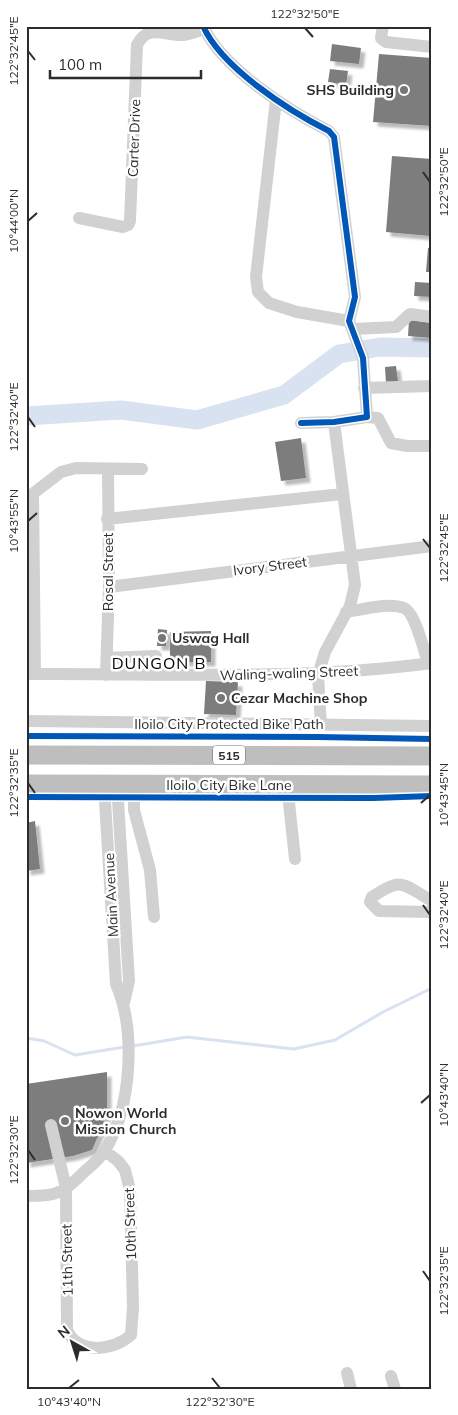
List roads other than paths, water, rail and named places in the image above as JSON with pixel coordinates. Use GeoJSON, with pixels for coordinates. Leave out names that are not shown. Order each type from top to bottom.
{"type":"FeatureCollection","features":[{"type":"Feature","properties":{"kind":"highway","name":"515"},"geometry":{"type":"LineString","coordinates":[[26,754],[432,756]]}},
{"type":"Feature","properties":{"kind":"highway"},"geometry":{"type":"LineString","coordinates":[[354,784],[357,756]]}},
{"type":"Feature","properties":{"kind":"highway","name":"515"},"geometry":{"type":"LineString","coordinates":[[26,784],[432,785]]}},
{"type":"Feature","properties":{"kind":"street"},"geometry":{"type":"LineString","coordinates":[[383,26],[381,38],[386,42],[432,47]]}},
{"type":"Feature","properties":{"kind":"street"},"geometry":{"type":"LineString","coordinates":[[204,28],[229,62],[276,100],[329,130],[334,137],[355,297],[353,328],[363,358],[367,417]]}},
{"type":"Feature","properties":{"kind":"street","name":"Carter Drive"},"geometry":{"type":"LineString","coordinates":[[79,218],[123,228],[130,221],[137,45],[142,36],[150,32],[185,34],[204,28]]}},
{"type":"Feature","properties":{"kind":"street"},"geometry":{"type":"LineString","coordinates":[[276,100],[256,278],[258,292],[269,302],[353,328],[396,327],[410,314],[432,317]]}},
{"type":"Feature","properties":{"kind":"street"},"geometry":{"type":"LineString","coordinates":[[364,388],[432,386]]}},
{"type":"Feature","properties":{"kind":"street"},"geometry":{"type":"LineString","coordinates":[[301,423],[334,422],[367,417],[378,418],[390,443],[407,446],[432,446]]}},
{"type":"Feature","properties":{"kind":"street"},"geometry":{"type":"LineString","coordinates":[[320,725],[318,675],[324,652],[346,612],[355,585],[334,422]]}},
{"type":"Feature","properties":{"kind":"street"},"geometry":{"type":"LineString","coordinates":[[31,674],[30,497],[46,482],[61,472],[76,468],[142,469]]}},
{"type":"Feature","properties":{"kind":"street","name":"Rosal Street"},"geometry":{"type":"LineString","coordinates":[[106,675],[109,586],[108,468]]}},
{"type":"Feature","properties":{"kind":"street"},"geometry":{"type":"LineString","coordinates":[[107,519],[342,494]]}},
{"type":"Feature","properties":{"kind":"street","name":"Ivory Street"},"geometry":{"type":"LineString","coordinates":[[109,586],[432,546]]}},
{"type":"Feature","properties":{"kind":"street"},"geometry":{"type":"LineString","coordinates":[[346,612],[404,607],[414,619],[430,663]]}},
{"type":"Feature","properties":{"kind":"street"},"geometry":{"type":"LineString","coordinates":[[107,658],[156,656]]}},
{"type":"Feature","properties":{"kind":"street","name":"Waling-waling Street"},"geometry":{"type":"LineString","coordinates":[[31,674],[318,675],[430,663]]}},
{"type":"Feature","properties":{"kind":"street"},"geometry":{"type":"LineString","coordinates":[[26,722],[432,726]]}},
{"type":"Feature","properties":{"kind":"street"},"geometry":{"type":"LineString","coordinates":[[119,784],[134,810],[150,870],[154,916]]}},
{"type":"Feature","properties":{"kind":"street","name":"Main Avenue"},"geometry":{"type":"LineString","coordinates":[[26,1196],[53,1194],[66,1188],[105,1151],[123,1105],[128,1070],[127,1024],[124,1003],[116,984],[119,784]]}},
{"type":"Feature","properties":{"kind":"street"},"geometry":{"type":"LineString","coordinates":[[287,784],[295,859]]}},
{"type":"Feature","properties":{"kind":"street"},"geometry":{"type":"LineString","coordinates":[[401,883],[429,899],[432,912],[380,911],[370,902],[372,897],[390,885],[401,883]]}},
{"type":"Feature","properties":{"kind":"street","name":"11th Street"},"geometry":{"type":"LineString","coordinates":[[51,1124],[66,1188],[68,1330],[71,1338],[92,1347]]}},
{"type":"Feature","properties":{"kind":"street","name":"10th Street"},"geometry":{"type":"LineString","coordinates":[[92,1347],[113,1347],[123,1343],[131,1335],[133,1308],[132,1204],[128,1176],[118,1161],[105,1151]]}},
{"type":"Feature","properties":{"kind":"street"},"geometry":{"type":"LineString","coordinates":[[347,1373],[351,1389]]}},
{"type":"Feature","properties":{"kind":"waterway"},"geometry":{"type":"LineString","coordinates":[[26,416],[121,410],[197,420],[284,395],[339,354],[380,347],[432,348]]}},
{"type":"Feature","properties":{"kind":"waterway"},"geometry":{"type":"LineString","coordinates":[[133,1046],[187,1037],[294,1049],[335,1040],[383,1012],[432,988]]}},
{"type":"Feature","properties":{"kind":"waterway"},"geometry":{"type":"LineString","coordinates":[[26,1038],[44,1041],[75,1055],[124,1047]]}},
{"type":"Feature","properties":{"kind":"place","name":"SHS Building"},"geometry":{"type":"Point","coordinates":[404,90]}},
{"type":"Feature","properties":{"kind":"place","name":"Uswag Hall"},"geometry":{"type":"Point","coordinates":[162,638]}},
{"type":"Feature","properties":{"kind":"place","name":"Cezar Machine Shop"},"geometry":{"type":"Point","coordinates":[221,698]}},
{"type":"Feature","properties":{"kind":"place","name":"Nowon World Mission Church"},"geometry":{"type":"Point","coordinates":[65,1121]}},
{"type":"Feature","properties":{"kind":"district","name":"DUNGON B"},"geometry":{"type":"Point","coordinates":[159,663]}}]}
